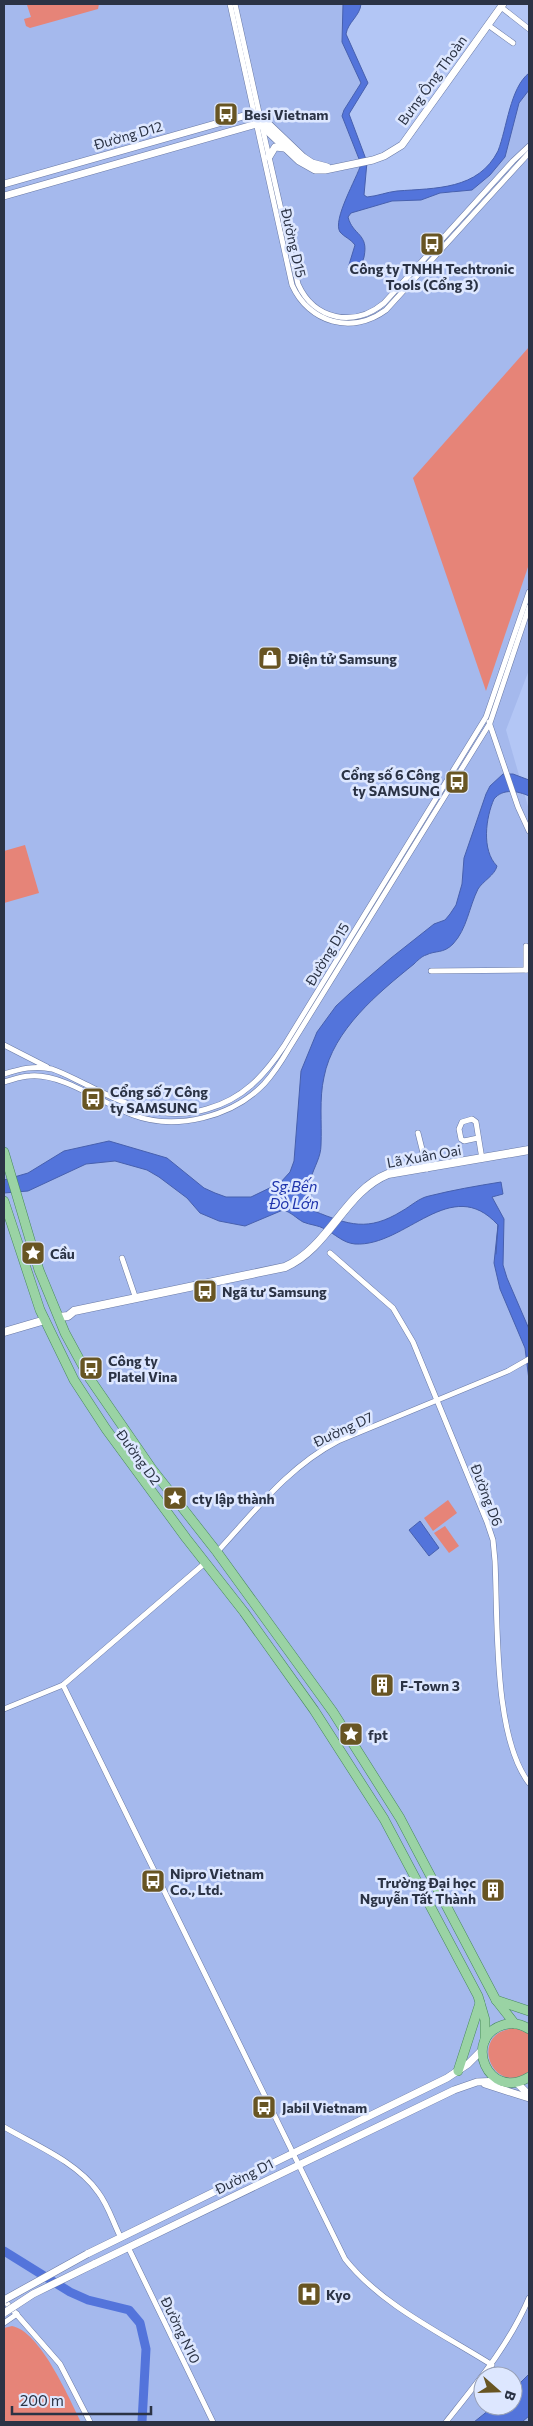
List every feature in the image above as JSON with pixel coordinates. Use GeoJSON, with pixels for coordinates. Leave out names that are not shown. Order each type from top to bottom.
{"type":"FeatureCollection","features":[{"type":"Feature","properties":{"kind":"main road","name":"Lã Xuân Oai"},"geometry":{"type":"LineString","coordinates":[[59,1317],[68,1316],[74,1312],[285,1267],[299,1260],[314,1248],[362,1191],[379,1177],[529,1150]]}},
{"type":"Feature","properties":{"kind":"main road","name":"Đường D2"},"geometry":{"type":"LineString","coordinates":[[4,1152],[27,1232],[53,1305],[90,1379],[148,1464],[217,1552],[334,1712],[371,1775],[400,1818],[496,2000],[515,2024]]}},
{"type":"Feature","properties":{"kind":"main road","name":"Đường D2"},"geometry":{"type":"LineString","coordinates":[[4,1201],[40,1310],[79,1388],[106,1429],[303,1694],[371,1799],[421,1885],[480,2003],[485,2020],[485,2040],[482,2050]]}},
{"type":"Feature","properties":{"kind":"main road"},"geometry":{"type":"LineString","coordinates":[[4,1332],[59,1317]]}},
{"type":"Feature","properties":{"kind":"main road"},"geometry":{"type":"LineString","coordinates":[[205,1563],[217,1552]]}},
{"type":"Feature","properties":{"kind":"main road"},"geometry":{"type":"LineString","coordinates":[[303,1694],[314,1686]]}},
{"type":"Feature","properties":{"kind":"main road"},"geometry":{"type":"LineString","coordinates":[[371,1799],[382,1791]]}},
{"type":"Feature","properties":{"kind":"main road"},"geometry":{"type":"LineString","coordinates":[[496,2000],[529,2011]]}},
{"type":"Feature","properties":{"kind":"main road"},"geometry":{"type":"LineString","coordinates":[[458,2071],[480,2003]]}},
{"type":"Feature","properties":{"kind":"main road"},"geometry":{"type":"LineString","coordinates":[[485,2040],[497,2027],[515,2024],[529,2029]]}},
{"type":"Feature","properties":{"kind":"main road"},"geometry":{"type":"LineString","coordinates":[[482,2050],[485,2066],[489,2073],[503,2081],[516,2082],[529,2077]]}},
{"type":"Feature","properties":{"kind":"street","name":"Đường D15"},"geometry":{"type":"LineString","coordinates":[[230,4],[257,114]]}},
{"type":"Feature","properties":{"kind":"street","name":"Đường D15"},"geometry":{"type":"LineString","coordinates":[[235,4],[292,285],[301,301],[310,311],[320,317],[338,323],[350,324],[369,320],[386,310],[513,161],[529,146]]}},
{"type":"Feature","properties":{"kind":"street"},"geometry":{"type":"LineString","coordinates":[[502,5],[529,29]]}},
{"type":"Feature","properties":{"kind":"street","name":"Bưng Ông Thoàn"},"geometry":{"type":"LineString","coordinates":[[333,168],[373,160],[384,156],[402,144],[502,5]]}},
{"type":"Feature","properties":{"kind":"street"},"geometry":{"type":"LineString","coordinates":[[488,25],[513,43]]}},
{"type":"Feature","properties":{"kind":"street","name":"Đường D12"},"geometry":{"type":"LineString","coordinates":[[4,184],[104,154],[257,114]]}},
{"type":"Feature","properties":{"kind":"street"},"geometry":{"type":"LineString","coordinates":[[257,114],[303,157],[316,164],[333,168]]}},
{"type":"Feature","properties":{"kind":"street","name":"Đường D15"},"geometry":{"type":"LineString","coordinates":[[259,124],[295,278],[304,297],[318,310],[328,315],[346,318],[360,317],[384,304],[529,153]]}},
{"type":"Feature","properties":{"kind":"street","name":"Đường D12"},"geometry":{"type":"LineString","coordinates":[[4,196],[259,124]]}},
{"type":"Feature","properties":{"kind":"street"},"geometry":{"type":"LineString","coordinates":[[259,124],[311,168],[320,170],[333,168]]}},
{"type":"Feature","properties":{"kind":"street"},"geometry":{"type":"LineString","coordinates":[[268,157],[275,147],[280,146],[287,149]]}},
{"type":"Feature","properties":{"kind":"street"},"geometry":{"type":"LineString","coordinates":[[104,154],[107,166]]}},
{"type":"Feature","properties":{"kind":"street","name":"Đường D15"},"geometry":{"type":"LineString","coordinates":[[4,1082],[36,1076],[66,1084],[132,1115],[164,1121],[194,1120],[224,1111],[254,1092],[277,1067],[486,717],[529,592]]}},
{"type":"Feature","properties":{"kind":"street","name":"Đường D15"},"geometry":{"type":"LineString","coordinates":[[4,1074],[28,1067],[52,1069],[136,1107],[164,1114],[194,1112],[228,1102],[255,1084],[284,1046],[490,723],[529,607]]}},
{"type":"Feature","properties":{"kind":"street"},"geometry":{"type":"LineString","coordinates":[[486,717],[490,723],[503,766],[529,832]]}},
{"type":"Feature","properties":{"kind":"street"},"geometry":{"type":"LineString","coordinates":[[431,971],[528,970],[526,946]]}},
{"type":"Feature","properties":{"kind":"street"},"geometry":{"type":"LineString","coordinates":[[4,1045],[52,1069]]}},
{"type":"Feature","properties":{"kind":"street"},"geometry":{"type":"LineString","coordinates":[[66,1084],[69,1076]]}},
{"type":"Feature","properties":{"kind":"street"},"geometry":{"type":"LineString","coordinates":[[132,1115],[136,1107]]}},
{"type":"Feature","properties":{"kind":"street"},"geometry":{"type":"LineString","coordinates":[[478,1138],[464,1141],[461,1139],[459,1129],[462,1122],[467,1119],[474,1120],[478,1138],[482,1159]]}},
{"type":"Feature","properties":{"kind":"street"},"geometry":{"type":"LineString","coordinates":[[418,1134],[427,1169]]}},
{"type":"Feature","properties":{"kind":"street","name":"Đường D6"},"geometry":{"type":"LineString","coordinates":[[330,1253],[392,1308],[414,1342],[493,1540],[505,1724],[512,1750],[522,1773],[529,1783]]}},
{"type":"Feature","properties":{"kind":"street"},"geometry":{"type":"LineString","coordinates":[[122,1258],[136,1300]]}},
{"type":"Feature","properties":{"kind":"street","name":"Đường D7"},"geometry":{"type":"LineString","coordinates":[[217,1552],[286,1476],[314,1455],[338,1442],[508,1371],[529,1359]]}},
{"type":"Feature","properties":{"kind":"street"},"geometry":{"type":"LineString","coordinates":[[4,1710],[63,1685],[205,1563]]}},
{"type":"Feature","properties":{"kind":"street"},"geometry":{"type":"LineString","coordinates":[[63,1685],[345,2259],[358,2276],[383,2296],[492,2364]]}},
{"type":"Feature","properties":{"kind":"street","name":"Đường D1"},"geometry":{"type":"LineString","coordinates":[[4,2300],[120,2236],[458,2071],[482,2050]]}},
{"type":"Feature","properties":{"kind":"street","name":"Đường D1"},"geometry":{"type":"LineString","coordinates":[[4,2313],[33,2294],[297,2164],[454,2090],[477,2082],[503,2081]]}},
{"type":"Feature","properties":{"kind":"street"},"geometry":{"type":"LineString","coordinates":[[477,2082],[529,2098]]}},
{"type":"Feature","properties":{"kind":"street"},"geometry":{"type":"LineString","coordinates":[[516,2082],[529,2094]]}},
{"type":"Feature","properties":{"kind":"street"},"geometry":{"type":"LineString","coordinates":[[4,2127],[71,2166],[88,2180],[105,2203],[120,2236]]}},
{"type":"Feature","properties":{"kind":"street","name":"Đường N10"},"geometry":{"type":"LineString","coordinates":[[128,2247],[213,2422]]}},
{"type":"Feature","properties":{"kind":"street"},"geometry":{"type":"LineString","coordinates":[[446,2422],[492,2364],[519,2323],[529,2298]]}},
{"type":"Feature","properties":{"kind":"street"},"geometry":{"type":"LineString","coordinates":[[4,2300],[60,2364],[90,2422]]}},
{"type":"Feature","properties":{"kind":"street"},"geometry":{"type":"LineString","coordinates":[[4,2323],[17,2314]]}},
{"type":"Feature","properties":{"kind":"shaded area"},"geometry":{"type":"Polygon","coordinates":[[[4,4],[343,4],[342,42],[361,83],[342,116],[361,164],[338,221],[341,232],[355,245],[348,268],[364,240],[350,224],[348,217],[351,212],[392,201],[421,200],[440,193],[453,193],[505,157],[519,103],[529,90],[529,670],[506,730],[529,810],[529,2422],[4,2422],[4,4]]]}},
{"type":"Feature","properties":{"kind":"shaded area"},"geometry":{"type":"Polygon","coordinates":[[[99,4],[98,9],[30,28],[26,26],[24,19],[31,17],[27,5],[99,4]]]}},
{"type":"Feature","properties":{"kind":"shaded area"},"geometry":{"type":"Polygon","coordinates":[[[529,347],[529,564],[486,691],[413,478],[529,347]]]}},
{"type":"Feature","properties":{"kind":"shaded area"},"geometry":{"type":"Polygon","coordinates":[[[25,845],[39,893],[4,903],[4,851],[25,845]]]}},
{"type":"Feature","properties":{"kind":"shaded area"},"geometry":{"type":"Polygon","coordinates":[[[448,1500],[457,1513],[433,1531],[424,1518],[448,1500]]]}},
{"type":"Feature","properties":{"kind":"shaded area"},"geometry":{"type":"Polygon","coordinates":[[[445,1526],[459,1546],[449,1553],[434,1533],[445,1526]]]}},
{"type":"Feature","properties":{"kind":"shaded area"},"geometry":{"type":"Polygon","coordinates":[[[515,2028],[529,2034],[529,2071],[516,2077],[505,2077],[496,2071],[490,2062],[488,2051],[491,2040],[500,2032],[515,2028]]]}},
{"type":"Feature","properties":{"kind":"shaded area"},"geometry":{"type":"Polygon","coordinates":[[[12,2326],[23,2331],[43,2352],[53,2367],[81,2422],[4,2422],[4,2328],[12,2326]]]}},
{"type":"Feature","properties":{"kind":"water"},"geometry":{"type":"Polygon","coordinates":[[[343,4],[361,4],[359,12],[346,34],[368,83],[349,114],[367,162],[364,195],[367,197],[455,184],[468,180],[479,173],[490,164],[498,151],[513,98],[517,88],[529,73],[529,90],[519,103],[505,157],[490,175],[472,190],[440,193],[421,200],[392,201],[351,213],[348,217],[350,223],[362,239],[365,249],[362,264],[355,270],[348,268],[355,245],[340,232],[338,226],[342,209],[361,164],[342,116],[361,83],[342,42],[343,4]]]}},
{"type":"Feature","properties":{"kind":"water","name":"Sg.Bến Đò Lớn"},"geometry":{"type":"Polygon","coordinates":[[[503,774],[513,774],[529,780],[529,796],[511,791],[502,793],[494,799],[486,833],[489,851],[497,866],[494,872],[478,889],[462,932],[453,944],[443,951],[421,957],[372,1000],[347,1028],[329,1060],[322,1094],[321,1149],[310,1186],[314,1211],[348,1223],[368,1224],[390,1218],[425,1197],[501,1182],[503,1194],[492,1197],[504,1219],[503,1265],[529,1329],[529,1380],[525,1348],[500,1289],[494,1263],[498,1225],[480,1211],[463,1206],[446,1209],[374,1242],[355,1244],[343,1240],[322,1228],[303,1222],[283,1210],[245,1226],[219,1221],[200,1213],[187,1198],[147,1170],[115,1161],[86,1164],[28,1191],[4,1193],[4,1180],[28,1173],[64,1151],[109,1141],[167,1158],[204,1188],[226,1197],[251,1197],[280,1183],[290,1172],[294,1161],[301,1071],[317,1032],[336,1006],[350,993],[434,924],[445,920],[450,914],[456,905],[462,884],[464,858],[486,794],[490,786],[503,774]]]}},
{"type":"Feature","properties":{"kind":"water"},"geometry":{"type":"Polygon","coordinates":[[[420,1521],[439,1548],[429,1556],[409,1530],[420,1521]]]}},
{"type":"Feature","properties":{"kind":"water"},"geometry":{"type":"Polygon","coordinates":[[[529,2374],[529,2416],[522,2422],[474,2422],[482,2416],[523,2416],[523,2380],[529,2374]]]}},
{"type":"Feature","properties":{"kind":"waterway"},"geometry":{"type":"LineString","coordinates":[[496,1254],[498,1225]]}},
{"type":"Feature","properties":{"kind":"waterway"},"geometry":{"type":"LineString","coordinates":[[4,2251],[70,2292],[88,2300],[129,2310],[140,2323],[146,2349],[142,2422]]}},
{"type":"Feature","properties":{"kind":"place","name":"Besi Vietnam"},"geometry":{"type":"Point","coordinates":[226,114]}},
{"type":"Feature","properties":{"kind":"place","name":"Công ty TNHH Techtronic Tools (Cổng 3)"},"geometry":{"type":"Point","coordinates":[432,244]}},
{"type":"Feature","properties":{"kind":"place","name":"Điện tử Samsung"},"geometry":{"type":"Point","coordinates":[270,658]}},
{"type":"Feature","properties":{"kind":"place","name":"Cổng số 6 Công ty SAMSUNG"},"geometry":{"type":"Point","coordinates":[457,782]}},
{"type":"Feature","properties":{"kind":"place","name":"Cổng số 7 Công ty SAMSUNG"},"geometry":{"type":"Point","coordinates":[93,1099]}},
{"type":"Feature","properties":{"kind":"place","name":"Cầu"},"geometry":{"type":"Point","coordinates":[33,1253]}},
{"type":"Feature","properties":{"kind":"place","name":"Ngã tư Samsung"},"geometry":{"type":"Point","coordinates":[205,1291]}},
{"type":"Feature","properties":{"kind":"place","name":"Công ty Platel Vina"},"geometry":{"type":"Point","coordinates":[91,1368]}},
{"type":"Feature","properties":{"kind":"place","name":"cty lập thành"},"geometry":{"type":"Point","coordinates":[175,1498]}},
{"type":"Feature","properties":{"kind":"place","name":"F-Town 3"},"geometry":{"type":"Point","coordinates":[382,1685]}},
{"type":"Feature","properties":{"kind":"place","name":"fpt"},"geometry":{"type":"Point","coordinates":[351,1734]}},
{"type":"Feature","properties":{"kind":"place","name":"Nipro Vietnam Co., Ltd."},"geometry":{"type":"Point","coordinates":[153,1881]}},
{"type":"Feature","properties":{"kind":"place","name":"Trường Đại học Nguyễn Tất Thành"},"geometry":{"type":"Point","coordinates":[493,1890]}},
{"type":"Feature","properties":{"kind":"place","name":"Jabil Vietnam"},"geometry":{"type":"Point","coordinates":[264,2107]}},
{"type":"Feature","properties":{"kind":"place","name":"Kyo"},"geometry":{"type":"Point","coordinates":[309,2294]}}]}
